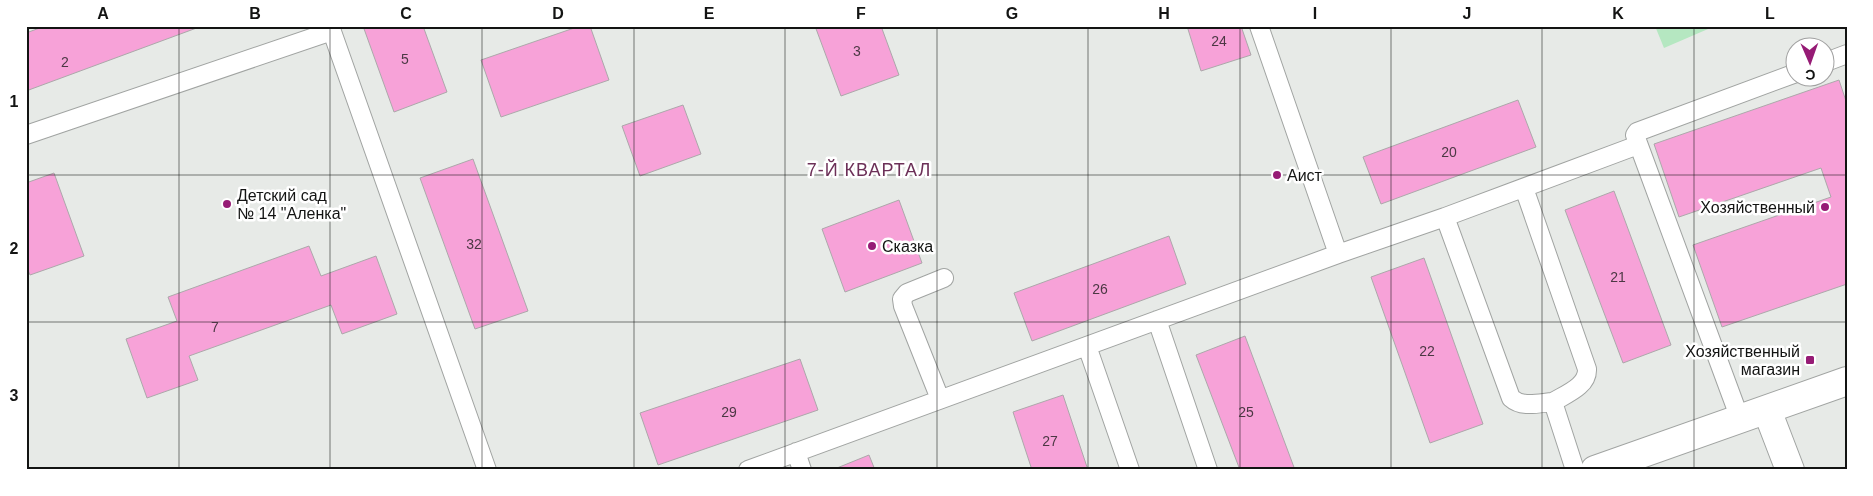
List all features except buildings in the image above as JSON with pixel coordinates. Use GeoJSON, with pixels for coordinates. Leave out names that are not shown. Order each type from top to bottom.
{"type":"FeatureCollection","features":[{"type":"Feature","properties":{"kind":"street"},"geometry":{"type":"LineString","coordinates":[[1595,470],[1847,381]]}},
{"type":"Feature","properties":{"kind":"street"},"geometry":{"type":"LineString","coordinates":[[1767,410],[1790,470]]}},
{"type":"Feature","properties":{"kind":"lane"},"geometry":{"type":"LineString","coordinates":[[1259,26],[1338,254]]}},
{"type":"Feature","properties":{"kind":"lane"},"geometry":{"type":"LineString","coordinates":[[26,135],[331,28],[487,470]]}},
{"type":"Feature","properties":{"kind":"lane"},"geometry":{"type":"LineString","coordinates":[[1740,419],[1635,140],[1637,132],[1786,77]]}},
{"type":"Feature","properties":{"kind":"lane"},"geometry":{"type":"LineString","coordinates":[[748,470],[1638,145]]}},
{"type":"Feature","properties":{"kind":"lane"},"geometry":{"type":"LineString","coordinates":[[1445,217],[1512,398],[1517,403],[1523,404],[1553,402],[1584,382],[1588,377],[1587,369],[1524,188]]}},
{"type":"Feature","properties":{"kind":"lane"},"geometry":{"type":"LineString","coordinates":[[940,400],[903,306],[902,298],[907,293],[944,278]]}},
{"type":"Feature","properties":{"kind":"lane"},"geometry":{"type":"LineString","coordinates":[[1157,320],[1208,470]]}},
{"type":"Feature","properties":{"kind":"lane"},"geometry":{"type":"LineString","coordinates":[[1087,346],[1130,470]]}},
{"type":"Feature","properties":{"kind":"lane"},"geometry":{"type":"LineString","coordinates":[[1553,402],[1575,470]]}},
{"type":"Feature","properties":{"kind":"lane"},"geometry":{"type":"LineString","coordinates":[[796,452],[802,470]]}},
{"type":"Feature","properties":{"kind":"green space"},"geometry":{"type":"Polygon","coordinates":[[[1655,26],[1715,26],[1664,48],[1655,26]]]}},
{"type":"Feature","properties":{"kind":"place","name":"Аист"},"geometry":{"type":"Point","coordinates":[1277,175]}},
{"type":"Feature","properties":{"kind":"place","name":"Детский сад № 14 \"Аленка\""},"geometry":{"type":"Point","coordinates":[227,204]}},
{"type":"Feature","properties":{"kind":"place","name":"Хозяйственный"},"geometry":{"type":"Point","coordinates":[1825,207]}},
{"type":"Feature","properties":{"kind":"place","name":"Сказка"},"geometry":{"type":"Point","coordinates":[872,246]}},
{"type":"Feature","properties":{"kind":"place","name":"Хозяйственный магазин"},"geometry":{"type":"Point","coordinates":[1810,360]}},
{"type":"Feature","properties":{"kind":"district","name":"7-Й КВАРТАЛ"},"geometry":{"type":"Point","coordinates":[869,170]}}]}
